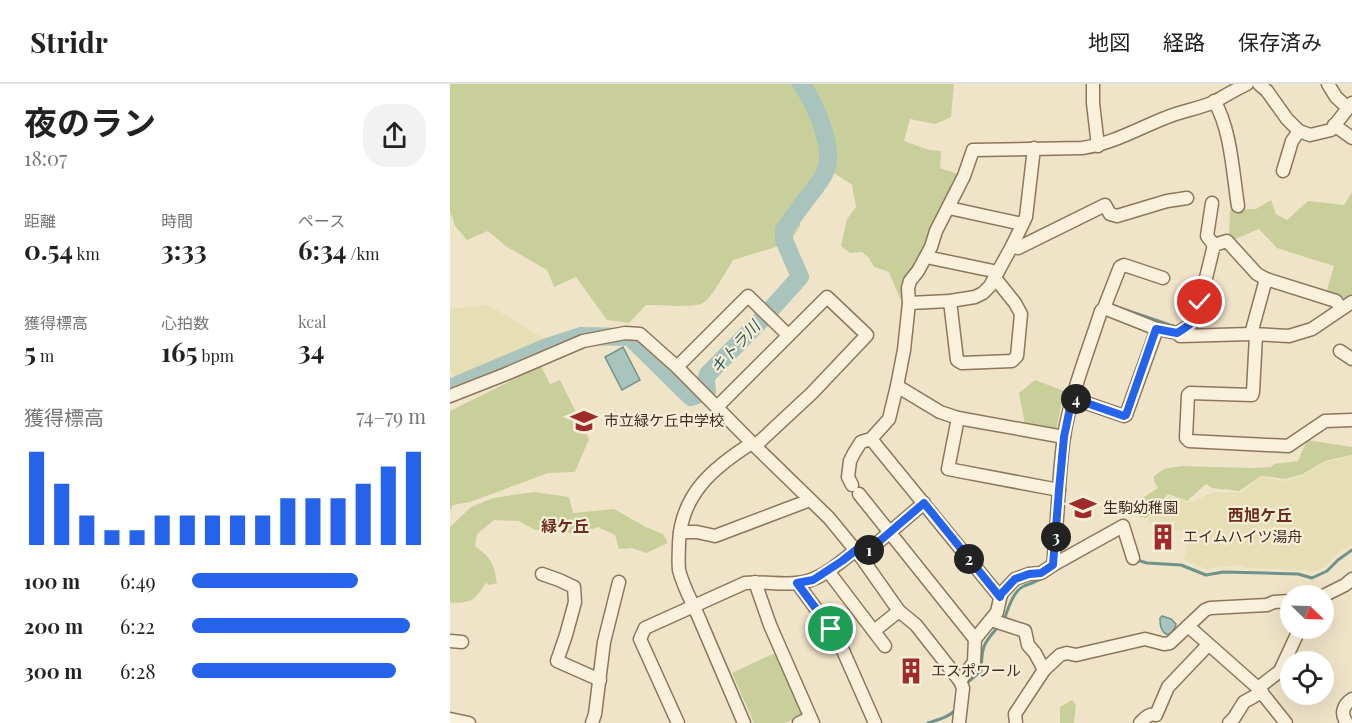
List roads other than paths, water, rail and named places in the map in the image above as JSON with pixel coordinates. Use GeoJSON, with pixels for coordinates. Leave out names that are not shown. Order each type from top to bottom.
{"type":"FeatureCollection","features":[{"type":"Feature","properties":{"kind":"street"},"geometry":{"type":"LineString","coordinates":[[1093,84],[1098,146]]}},
{"type":"Feature","properties":{"kind":"street"},"geometry":{"type":"LineString","coordinates":[[975,639],[856,489],[849,477],[850,460],[861,442],[871,439],[889,418],[904,350],[910,281],[926,257],[936,231],[964,176],[973,150],[1098,146],[1169,116],[1214,102],[1228,92],[1247,84]]}},
{"type":"Feature","properties":{"kind":"street"},"geometry":{"type":"LineString","coordinates":[[1259,84],[1267,91],[1287,119],[1299,131],[1310,135],[1330,130],[1350,105],[1336,97],[1328,84]]}},
{"type":"Feature","properties":{"kind":"street"},"geometry":{"type":"LineString","coordinates":[[1214,102],[1220,111],[1229,146],[1238,206]]}},
{"type":"Feature","properties":{"kind":"street"},"geometry":{"type":"LineString","coordinates":[[1334,125],[1352,138]]}},
{"type":"Feature","properties":{"kind":"street"},"geometry":{"type":"LineString","coordinates":[[1283,171],[1292,141],[1299,131]]}},
{"type":"Feature","properties":{"kind":"street"},"geometry":{"type":"LineString","coordinates":[[909,303],[950,301],[975,297],[983,293],[996,275],[1026,217],[1034,148]]}},
{"type":"Feature","properties":{"kind":"street"},"geometry":{"type":"LineString","coordinates":[[1012,246],[1018,248],[1105,205],[1110,214],[1116,216],[1167,201],[1186,198]]}},
{"type":"Feature","properties":{"kind":"street"},"geometry":{"type":"LineString","coordinates":[[1212,203],[1207,236],[1214,245]]}},
{"type":"Feature","properties":{"kind":"street"},"geometry":{"type":"LineString","coordinates":[[949,208],[1022,224]]}},
{"type":"Feature","properties":{"kind":"street"},"geometry":{"type":"LineString","coordinates":[[1214,245],[1227,241],[1257,274],[1266,279],[1347,306]]}},
{"type":"Feature","properties":{"kind":"street"},"geometry":{"type":"LineString","coordinates":[[1177,333],[1196,319],[1214,245]]}},
{"type":"Feature","properties":{"kind":"street"},"geometry":{"type":"LineString","coordinates":[[926,257],[996,275],[1021,314],[1017,357],[1012,361],[962,363],[957,360],[950,301]]}},
{"type":"Feature","properties":{"kind":"street"},"geometry":{"type":"LineString","coordinates":[[1053,565],[1064,437],[1072,398],[1101,311],[1120,267],[1124,265],[1163,278]]}},
{"type":"Feature","properties":{"kind":"street"},"geometry":{"type":"LineString","coordinates":[[1266,279],[1254,335],[1252,395],[1190,393],[1188,395],[1186,438],[1189,441],[1288,446],[1325,421],[1352,420]]}},
{"type":"Feature","properties":{"kind":"street"},"geometry":{"type":"LineString","coordinates":[[677,367],[748,296],[788,335]]}},
{"type":"Feature","properties":{"kind":"street"},"geometry":{"type":"LineString","coordinates":[[717,407],[827,297],[867,335],[812,393],[754,445],[718,466],[702,482],[683,516],[679,568],[684,586],[744,723]]}},
{"type":"Feature","properties":{"kind":"street"},"geometry":{"type":"LineString","coordinates":[[1104,308],[1180,336],[1289,336],[1312,329],[1347,306]]}},
{"type":"Feature","properties":{"kind":"street"},"geometry":{"type":"LineString","coordinates":[[1072,398],[1126,415],[1156,329]]}},
{"type":"Feature","properties":{"kind":"street"},"geometry":{"type":"LineString","coordinates":[[450,396],[583,341],[625,333],[640,334],[677,367],[829,518],[858,553],[899,611],[916,625],[960,681],[963,688],[959,723]]}},
{"type":"Feature","properties":{"kind":"street"},"geometry":{"type":"LineString","coordinates":[[1340,351],[1352,359]]}},
{"type":"Feature","properties":{"kind":"street"},"geometry":{"type":"LineString","coordinates":[[897,386],[940,412],[958,418],[1064,437]]}},
{"type":"Feature","properties":{"kind":"street"},"geometry":{"type":"LineString","coordinates":[[958,418],[948,469],[1059,490]]}},
{"type":"Feature","properties":{"kind":"street"},"geometry":{"type":"LineString","coordinates":[[871,439],[1000,597]]}},
{"type":"Feature","properties":{"kind":"street"},"geometry":{"type":"LineString","coordinates":[[680,532],[697,532],[715,536],[810,500]]}},
{"type":"Feature","properties":{"kind":"street"},"geometry":{"type":"LineString","coordinates":[[678,723],[640,639],[645,628],[745,584],[755,582],[797,583],[813,580],[891,532],[924,503]]}},
{"type":"Feature","properties":{"kind":"street"},"geometry":{"type":"LineString","coordinates":[[960,681],[974,662],[975,639],[997,612],[1001,594],[1015,579],[1041,573],[1123,526],[1132,558]]}},
{"type":"Feature","properties":{"kind":"street"},"geometry":{"type":"LineString","coordinates":[[828,571],[885,646]]}},
{"type":"Feature","properties":{"kind":"street"},"geometry":{"type":"LineString","coordinates":[[542,574],[574,587],[575,602],[557,662],[600,680]]}},
{"type":"Feature","properties":{"kind":"street"},"geometry":{"type":"LineString","coordinates":[[1334,590],[1352,579]]}},
{"type":"Feature","properties":{"kind":"street"},"geometry":{"type":"LineString","coordinates":[[592,723],[596,714],[604,642],[619,582]]}},
{"type":"Feature","properties":{"kind":"street"},"geometry":{"type":"LineString","coordinates":[[755,582],[807,721]]}},
{"type":"Feature","properties":{"kind":"street"},"geometry":{"type":"LineString","coordinates":[[797,583],[841,646],[875,723]]}},
{"type":"Feature","properties":{"kind":"street"},"geometry":{"type":"LineString","coordinates":[[1016,723],[1015,714],[1044,670],[1060,655],[1067,653],[1076,655],[1145,639],[1164,644],[1170,643],[1210,608],[1267,605],[1280,602]]}},
{"type":"Feature","properties":{"kind":"street"},"geometry":{"type":"LineString","coordinates":[[874,631],[899,611]]}},
{"type":"Feature","properties":{"kind":"street"},"geometry":{"type":"LineString","coordinates":[[991,620],[1025,631],[1028,645],[1035,652],[1044,670]]}},
{"type":"Feature","properties":{"kind":"street"},"geometry":{"type":"LineString","coordinates":[[1188,626],[1260,690],[1286,723]]}},
{"type":"Feature","properties":{"kind":"street"},"geometry":{"type":"LineString","coordinates":[[1229,723],[1244,702],[1280,671],[1295,639]]}},
{"type":"Feature","properties":{"kind":"street"},"geometry":{"type":"LineString","coordinates":[[1140,723],[1152,714],[1161,719],[1168,687],[1208,645]]}},
{"type":"Feature","properties":{"kind":"street"},"geometry":{"type":"LineString","coordinates":[[1347,723],[1342,714],[1345,706],[1352,699]]}},
{"type":"Feature","properties":{"kind":"street"},"geometry":{"type":"LineString","coordinates":[[450,719],[469,723]]}},
{"type":"Feature","properties":{"kind":"water"},"geometry":{"type":"Polygon","coordinates":[[[623,347],[640,380],[622,390],[605,357],[623,347]]]}},
{"type":"Feature","properties":{"kind":"water"},"geometry":{"type":"Polygon","coordinates":[[[1162,616],[1171,619],[1176,624],[1174,630],[1168,635],[1161,628],[1160,618],[1162,616]]]}},
{"type":"Feature","properties":{"kind":"waterway","name":"キトラ川"},"geometry":{"type":"LineString","coordinates":[[450,388],[547,347],[581,336],[630,337],[691,397],[707,391],[708,374],[800,277],[784,240],[784,230],[823,176],[828,163],[826,139],[818,114],[801,84]]}},
{"type":"Feature","properties":{"kind":"waterway"},"geometry":{"type":"LineString","coordinates":[[1117,307],[1176,327]]}},
{"type":"Feature","properties":{"kind":"waterway"},"geometry":{"type":"LineString","coordinates":[[1137,557],[1140,561],[1147,563],[1181,565],[1206,575],[1223,572],[1265,573],[1298,574],[1312,578],[1327,571],[1352,550]]}},
{"type":"Feature","properties":{"kind":"waterway"},"geometry":{"type":"LineString","coordinates":[[1004,620],[1011,601],[1020,588],[1042,578]]}},
{"type":"Feature","properties":{"kind":"waterway"},"geometry":{"type":"LineString","coordinates":[[966,686],[981,671],[984,647],[998,627]]}},
{"type":"Feature","properties":{"kind":"waterway"},"geometry":{"type":"LineString","coordinates":[[928,723],[947,716],[956,709]]}},
{"type":"Feature","properties":{"kind":"place","name":"市立緑ケ丘中学校"},"geometry":{"type":"Point","coordinates":[584,421]}},
{"type":"Feature","properties":{"kind":"place","name":"生駒幼稚園"},"geometry":{"type":"Point","coordinates":[1083,508]}},
{"type":"Feature","properties":{"kind":"place","name":"エイムハイツ湯舟"},"geometry":{"type":"Point","coordinates":[1163,537]}},
{"type":"Feature","properties":{"kind":"place","name":"エスポワール"},"geometry":{"type":"Point","coordinates":[911,671]}},
{"type":"Feature","properties":{"kind":"district","name":"西旭ケ丘"},"geometry":{"type":"Point","coordinates":[1260,515]}},
{"type":"Feature","properties":{"kind":"district","name":"緑ケ丘"},"geometry":{"type":"Point","coordinates":[565,526]}}]}
